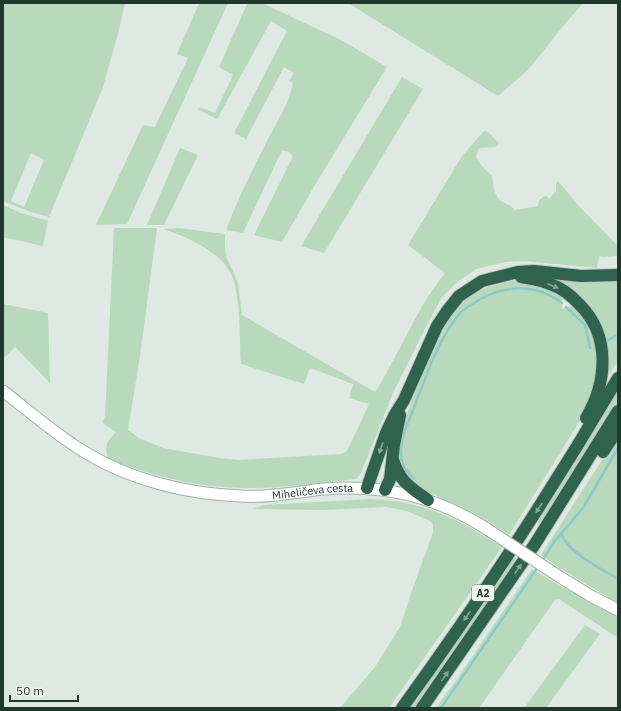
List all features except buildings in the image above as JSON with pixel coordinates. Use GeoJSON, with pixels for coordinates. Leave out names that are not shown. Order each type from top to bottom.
{"type":"FeatureCollection","features":[{"type":"Feature","properties":{"kind":"highway"},"geometry":{"type":"LineString","coordinates":[[367,488],[386,433],[404,400],[437,326],[459,296],[467,289],[482,281],[518,272],[534,271],[581,276],[618,275]]}},
{"type":"Feature","properties":{"kind":"highway"},"geometry":{"type":"LineString","coordinates":[[502,275],[534,279],[551,284],[569,295],[584,308],[595,326],[602,346],[603,363],[598,393],[591,410],[569,445],[560,475]]}},
{"type":"Feature","properties":{"kind":"highway","name":"A2"},"geometry":{"type":"LineString","coordinates":[[402,708],[472,608],[560,475],[618,378]]}},
{"type":"Feature","properties":{"kind":"highway"},"geometry":{"type":"LineString","coordinates":[[385,490],[390,478],[395,438],[404,400]]}},
{"type":"Feature","properties":{"kind":"highway","name":"A2"},"geometry":{"type":"LineString","coordinates":[[422,708],[498,599],[575,482],[618,411]]}},
{"type":"Feature","properties":{"kind":"highway"},"geometry":{"type":"LineString","coordinates":[[575,482],[595,464],[618,429]]}},
{"type":"Feature","properties":{"kind":"highway"},"geometry":{"type":"LineString","coordinates":[[392,459],[398,474],[408,485],[428,500]]}},
{"type":"Feature","properties":{"kind":"street","name":"Miheličeva cesta"},"geometry":{"type":"LineString","coordinates":[[3,391],[82,451],[101,462],[120,471],[171,486],[213,494],[242,496],[268,495],[324,489],[367,488],[397,492],[428,500],[458,512],[591,596],[618,610]]}},
{"type":"Feature","properties":{"kind":"street"},"geometry":{"type":"LineString","coordinates":[[3,396],[24,408]]}},
{"type":"Feature","properties":{"kind":"green space"},"geometry":{"type":"Polygon","coordinates":[[[3,3],[125,3],[102,90],[49,217],[28,211],[3,201],[3,3]],[[31,153],[11,201],[24,207],[44,160],[31,153]]]}},
{"type":"Feature","properties":{"kind":"green space"},"geometry":{"type":"Polygon","coordinates":[[[199,3],[228,3],[127,224],[96,225],[143,125],[155,127],[188,58],[177,54],[199,3]]]}},
{"type":"Feature","properties":{"kind":"green space"},"geometry":{"type":"Polygon","coordinates":[[[246,3],[262,3],[341,40],[387,67],[282,242],[254,235],[293,156],[289,152],[282,150],[243,233],[226,230],[245,186],[282,113],[291,91],[293,83],[289,81],[294,73],[284,67],[246,139],[234,133],[287,31],[271,21],[217,119],[199,110],[200,107],[215,113],[233,75],[219,67],[247,4],[246,3]]]}},
{"type":"Feature","properties":{"kind":"green space"},"geometry":{"type":"Polygon","coordinates":[[[348,3],[583,3],[528,70],[498,96],[348,3]]]}},
{"type":"Feature","properties":{"kind":"green space"},"geometry":{"type":"Polygon","coordinates":[[[402,77],[423,89],[324,253],[301,246],[402,77]]]}},
{"type":"Feature","properties":{"kind":"green space"},"geometry":{"type":"Polygon","coordinates":[[[484,131],[488,132],[499,143],[496,147],[479,148],[476,157],[481,165],[492,176],[494,190],[499,200],[511,206],[514,210],[538,206],[539,200],[545,196],[550,198],[556,191],[556,183],[558,181],[578,205],[618,246],[618,256],[599,256],[597,268],[524,261],[505,262],[476,269],[456,283],[442,297],[427,325],[393,393],[361,473],[356,479],[270,488],[224,487],[190,483],[156,475],[108,459],[106,447],[110,438],[116,432],[103,422],[105,416],[114,228],[157,228],[140,356],[128,430],[139,438],[163,448],[220,458],[238,460],[341,454],[346,452],[350,445],[369,404],[349,398],[353,384],[310,368],[304,384],[241,364],[238,301],[236,289],[228,269],[215,255],[199,244],[163,229],[179,228],[225,234],[225,251],[238,283],[242,315],[375,392],[422,306],[445,273],[408,245],[462,156],[484,131]]]}},
{"type":"Feature","properties":{"kind":"green space"},"geometry":{"type":"Polygon","coordinates":[[[180,148],[198,155],[164,225],[147,225],[180,148]]]}},
{"type":"Feature","properties":{"kind":"green space"},"geometry":{"type":"Polygon","coordinates":[[[3,205],[21,213],[48,221],[43,246],[3,237],[3,205]]]}},
{"type":"Feature","properties":{"kind":"green space"},"geometry":{"type":"Polygon","coordinates":[[[542,276],[618,280],[618,361],[606,379],[602,331],[542,276]]]}},
{"type":"Feature","properties":{"kind":"green space"},"geometry":{"type":"Polygon","coordinates":[[[512,281],[524,281],[561,293],[562,309],[573,305],[578,307],[594,333],[599,371],[586,411],[509,535],[473,513],[426,491],[409,480],[404,475],[398,462],[397,455],[401,433],[408,412],[442,329],[463,301],[489,287],[512,281]]]}},
{"type":"Feature","properties":{"kind":"green space"},"geometry":{"type":"Polygon","coordinates":[[[3,304],[48,313],[50,383],[15,347],[3,359],[3,304]]]}},
{"type":"Feature","properties":{"kind":"green space"},"geometry":{"type":"Polygon","coordinates":[[[618,388],[618,401],[541,524],[536,521],[618,388]]]}},
{"type":"Feature","properties":{"kind":"green space"},"geometry":{"type":"Polygon","coordinates":[[[618,435],[618,603],[561,569],[541,555],[618,435]]]}},
{"type":"Feature","properties":{"kind":"green space"},"geometry":{"type":"Polygon","coordinates":[[[371,499],[388,500],[426,508],[437,512],[471,528],[502,547],[389,708],[340,708],[375,667],[400,627],[433,533],[433,525],[430,521],[407,511],[386,507],[324,510],[253,509],[264,505],[371,499]]]}},
{"type":"Feature","properties":{"kind":"green space"},"geometry":{"type":"Polygon","coordinates":[[[513,557],[518,560],[415,708],[408,708],[513,557]]]}},
{"type":"Feature","properties":{"kind":"green space"},"geometry":{"type":"Polygon","coordinates":[[[532,569],[618,616],[618,638],[559,599],[555,600],[479,708],[436,708],[455,682],[532,569]]]}},
{"type":"Feature","properties":{"kind":"green space"},"geometry":{"type":"Polygon","coordinates":[[[585,625],[600,634],[546,708],[524,708],[585,625]]]}},
{"type":"Feature","properties":{"kind":"waterway"},"geometry":{"type":"LineString","coordinates":[[414,478],[408,473],[403,464],[401,445],[407,424],[434,358],[443,338],[458,315],[463,310],[485,297],[507,289],[530,289],[552,296],[562,303]]}},
{"type":"Feature","properties":{"kind":"waterway"},"geometry":{"type":"LineString","coordinates":[[566,307],[585,325],[590,348]]}},
{"type":"Feature","properties":{"kind":"waterway"},"geometry":{"type":"LineString","coordinates":[[608,340],[618,335]]}},
{"type":"Feature","properties":{"kind":"waterway"},"geometry":{"type":"LineString","coordinates":[[542,561],[554,542],[583,508],[618,448]]}},
{"type":"Feature","properties":{"kind":"waterway"},"geometry":{"type":"LineString","coordinates":[[561,533],[564,540],[577,553],[618,579]]}},
{"type":"Feature","properties":{"kind":"waterway"},"geometry":{"type":"LineString","coordinates":[[441,708],[538,567]]}}]}
